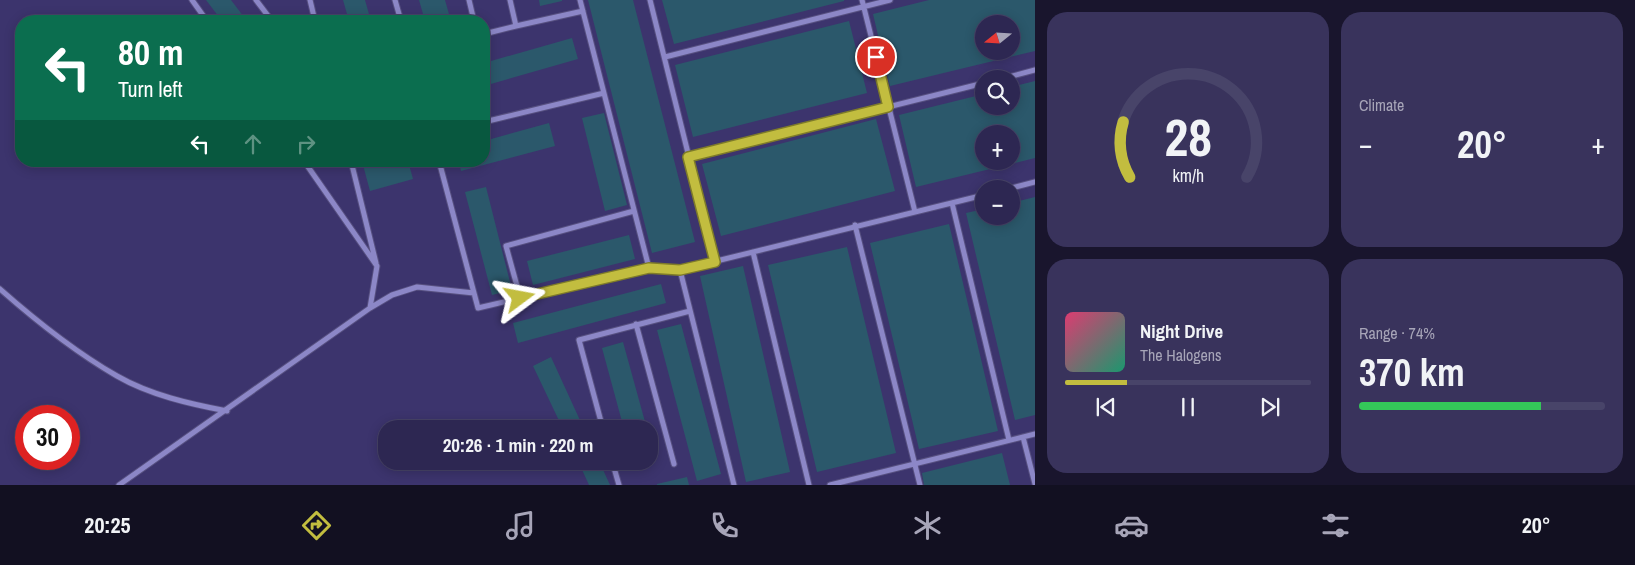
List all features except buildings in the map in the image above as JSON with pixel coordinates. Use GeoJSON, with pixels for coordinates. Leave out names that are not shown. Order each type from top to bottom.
{"type":"FeatureCollection","features":[{"type":"Feature","properties":{"kind":"street"},"geometry":{"type":"LineString","coordinates":[[192,0],[203,15]]}},
{"type":"Feature","properties":{"kind":"street"},"geometry":{"type":"LineString","coordinates":[[256,0],[267,15]]}},
{"type":"Feature","properties":{"kind":"street"},"geometry":{"type":"LineString","coordinates":[[310,0],[314,15]]}},
{"type":"Feature","properties":{"kind":"street"},"geometry":{"type":"LineString","coordinates":[[396,0],[400,15]]}},
{"type":"Feature","properties":{"kind":"street"},"geometry":{"type":"LineString","coordinates":[[469,0],[473,15]]}},
{"type":"Feature","properties":{"kind":"street"},"geometry":{"type":"LineString","coordinates":[[510,0],[516,26]]}},
{"type":"Feature","properties":{"kind":"street"},"geometry":{"type":"LineString","coordinates":[[580,0],[649,268]]}},
{"type":"Feature","properties":{"kind":"street"},"geometry":{"type":"LineString","coordinates":[[650,0],[715,262]]}},
{"type":"Feature","properties":{"kind":"street"},"geometry":{"type":"LineString","coordinates":[[862,0],[915,212]]}},
{"type":"Feature","properties":{"kind":"street"},"geometry":{"type":"LineString","coordinates":[[665,57],[890,0]]}},
{"type":"Feature","properties":{"kind":"street"},"geometry":{"type":"LineString","coordinates":[[490,32],[583,11]]}},
{"type":"Feature","properties":{"kind":"street"},"geometry":{"type":"LineString","coordinates":[[1020,74],[1035,70]]}},
{"type":"Feature","properties":{"kind":"street"},"geometry":{"type":"LineString","coordinates":[[688,157],[975,85]]}},
{"type":"Feature","properties":{"kind":"street"},"geometry":{"type":"LineString","coordinates":[[490,121],[604,93]]}},
{"type":"Feature","properties":{"kind":"street"},"geometry":{"type":"LineString","coordinates":[[308,167],[377,266]]}},
{"type":"Feature","properties":{"kind":"street"},"geometry":{"type":"LineString","coordinates":[[352,167],[377,266],[370,308]]}},
{"type":"Feature","properties":{"kind":"street"},"geometry":{"type":"LineString","coordinates":[[441,167],[478,308],[649,268],[680,270],[855,225],[975,197]]}},
{"type":"Feature","properties":{"kind":"street"},"geometry":{"type":"LineString","coordinates":[[1020,186],[1035,182]]}},
{"type":"Feature","properties":{"kind":"street"},"geometry":{"type":"LineString","coordinates":[[952,202],[1009,440]]}},
{"type":"Feature","properties":{"kind":"street"},"geometry":{"type":"LineString","coordinates":[[520,298],[506,246],[634,211]]}},
{"type":"Feature","properties":{"kind":"street"},"geometry":{"type":"LineString","coordinates":[[855,225],[920,485]]}},
{"type":"Feature","properties":{"kind":"street"},"geometry":{"type":"LineString","coordinates":[[753,252],[809,485]]}},
{"type":"Feature","properties":{"kind":"street"},"geometry":{"type":"LineString","coordinates":[[680,270],[734,485]]}},
{"type":"Feature","properties":{"kind":"street"},"geometry":{"type":"LineString","coordinates":[[119,485],[227,411],[370,308],[392,296],[417,287],[474,292]]}},
{"type":"Feature","properties":{"kind":"street"},"geometry":{"type":"LineString","coordinates":[[0,289],[38,320],[118,376],[187,403],[227,411]]}},
{"type":"Feature","properties":{"kind":"street"},"geometry":{"type":"LineString","coordinates":[[601,420],[579,340],[690,310]]}},
{"type":"Feature","properties":{"kind":"street"},"geometry":{"type":"LineString","coordinates":[[636,324],[674,464]]}},
{"type":"Feature","properties":{"kind":"street"},"geometry":{"type":"LineString","coordinates":[[830,485],[1035,434]]}},
{"type":"Feature","properties":{"kind":"street"},"geometry":{"type":"LineString","coordinates":[[1023,437],[1035,484]]}},
{"type":"Feature","properties":{"kind":"street"},"geometry":{"type":"LineString","coordinates":[[615,470],[619,485]]}},
{"type":"Feature","properties":{"kind":"route"},"geometry":{"type":"LineString","coordinates":[[520,298],[649,268],[680,270],[715,262],[688,157],[888,107],[876,57]]}}]}
